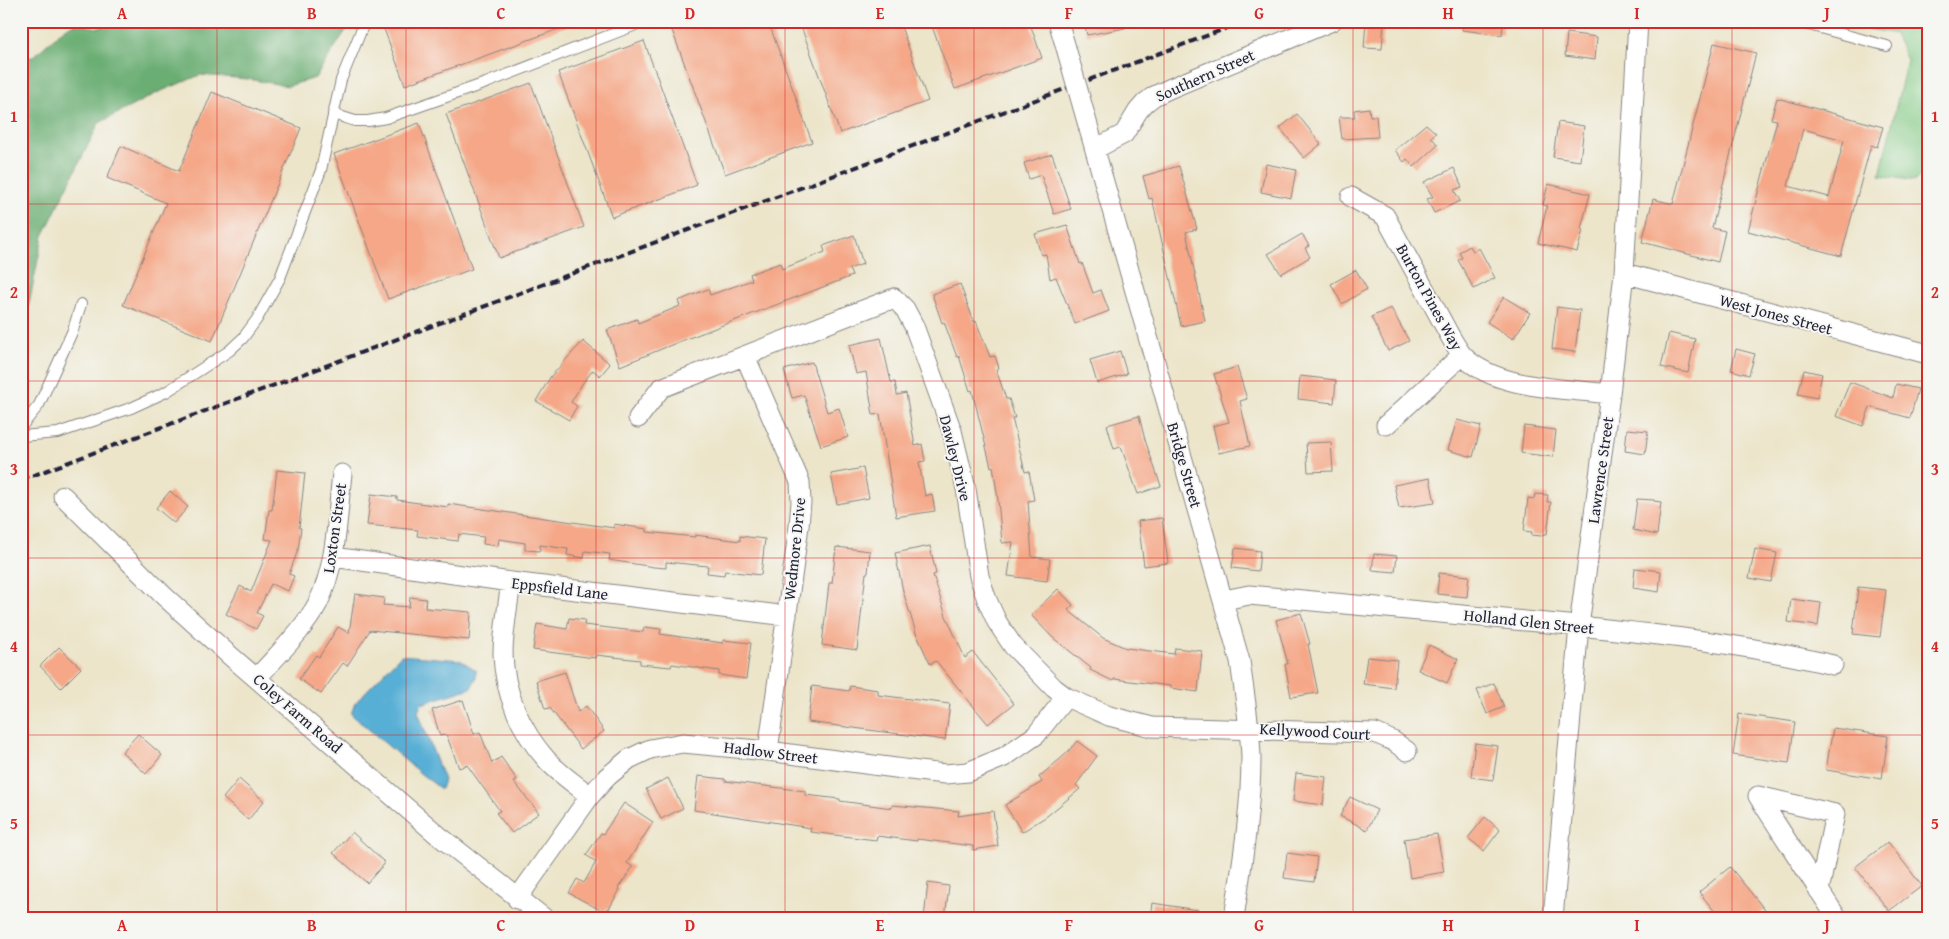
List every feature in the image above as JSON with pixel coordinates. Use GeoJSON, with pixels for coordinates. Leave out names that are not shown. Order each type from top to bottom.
{"type":"FeatureCollection","features":[{"type":"Feature","properties":{"kind":"street","name":"Bridge Street"},"geometry":{"type":"LineString","coordinates":[[1058,21],[1240,661],[1250,755],[1248,816],[1234,918]]}},
{"type":"Feature","properties":{"kind":"street","name":"Southern Street"},"geometry":{"type":"LineString","coordinates":[[1095,149],[1124,134],[1138,111],[1154,96],[1332,21]]}},
{"type":"Feature","properties":{"kind":"street","name":"Lawrence Street"},"geometry":{"type":"LineString","coordinates":[[1553,918],[1579,626],[1624,273],[1638,21]]}},
{"type":"Feature","properties":{"kind":"street","name":"Burton Pines Way"},"geometry":{"type":"LineString","coordinates":[[1352,197],[1386,216],[1450,336],[1462,355],[1478,368],[1495,377],[1512,382],[1610,394]]}},
{"type":"Feature","properties":{"kind":"street","name":"West Jones Street"},"geometry":{"type":"LineString","coordinates":[[1624,273],[1928,354]]}},
{"type":"Feature","properties":{"kind":"street","name":"Dawley Drive"},"geometry":{"type":"LineString","coordinates":[[638,418],[661,388],[894,298],[905,309],[914,326],[952,431],[966,489],[979,576],[997,622],[1012,646],[1032,668],[1066,697],[1109,716],[1152,727],[1248,728]]}},
{"type":"Feature","properties":{"kind":"street"},"geometry":{"type":"LineString","coordinates":[[1386,425],[1462,355]]}},
{"type":"Feature","properties":{"kind":"street","name":"Wedmore Drive"},"geometry":{"type":"LineString","coordinates":[[744,356],[800,482],[799,526],[768,751]]}},
{"type":"Feature","properties":{"kind":"street","name":"Loxton Street"},"geometry":{"type":"LineString","coordinates":[[257,678],[307,620],[326,582],[332,557],[342,474]]}},
{"type":"Feature","properties":{"kind":"street","name":"Coley Farm Road"},"geometry":{"type":"LineString","coordinates":[[63,496],[164,596],[257,678],[439,836],[544,918]]}},
{"type":"Feature","properties":{"kind":"street","name":"Eppsfield Lane"},"geometry":{"type":"LineString","coordinates":[[332,557],[510,582],[787,616]]}},
{"type":"Feature","properties":{"kind":"street"},"geometry":{"type":"LineString","coordinates":[[510,582],[503,654],[505,675],[516,710],[533,743],[547,760],[590,796]]}},
{"type":"Feature","properties":{"kind":"street","name":"Holland Glen Street"},"geometry":{"type":"LineString","coordinates":[[1224,600],[1249,595],[1476,615],[1702,641],[1793,655],[1833,664]]}},
{"type":"Feature","properties":{"kind":"street","name":"Hadlow Street"},"geometry":{"type":"LineString","coordinates":[[517,898],[590,796],[607,777],[629,759],[650,749],[684,742],[945,774],[968,772],[1004,757],[1036,735],[1066,697]]}},
{"type":"Feature","properties":{"kind":"street","name":"Kellywood Court"},"geometry":{"type":"LineString","coordinates":[[1248,728],[1375,733],[1394,741],[1407,751]]}},
{"type":"Feature","properties":{"kind":"street"},"geometry":{"type":"LineString","coordinates":[[1819,891],[1835,814],[1758,796],[1819,891],[1837,918]]}},
{"type":"Feature","properties":{"kind":"lane"},"geometry":{"type":"LineString","coordinates":[[21,436],[58,433],[131,408],[166,392],[229,351],[243,338],[257,319],[280,278],[321,170],[340,80],[365,21]]}},
{"type":"Feature","properties":{"kind":"lane"},"geometry":{"type":"LineString","coordinates":[[333,114],[355,121],[386,118],[486,83],[646,21]]}},
{"type":"Feature","properties":{"kind":"lane"},"geometry":{"type":"LineString","coordinates":[[1794,21],[1887,46]]}},
{"type":"Feature","properties":{"kind":"lane"},"geometry":{"type":"LineString","coordinates":[[21,427],[39,405],[73,330],[81,304]]}},
{"type":"Feature","properties":{"kind":"green space"},"geometry":{"type":"Polygon","coordinates":[[[113,21],[352,21],[315,78],[288,86],[248,79],[200,75],[159,92],[99,123],[43,236],[21,342],[21,58],[33,57],[65,28],[76,24],[99,28],[113,21]]]}},
{"type":"Feature","properties":{"kind":"green space"},"geometry":{"type":"Polygon","coordinates":[[[1830,21],[1928,21],[1928,165],[1915,181],[1880,175],[1907,60],[1895,34],[1830,21]]]}},
{"type":"Feature","properties":{"kind":"water"},"geometry":{"type":"Polygon","coordinates":[[[401,655],[460,660],[476,670],[476,678],[471,688],[421,704],[418,712],[444,780],[441,789],[351,714],[355,703],[401,655]]]}},
{"type":"Feature","properties":{"kind":"building"},"geometry":{"type":"Polygon","coordinates":[[[381,21],[575,21],[575,23],[405,85],[381,21]]]}},
{"type":"Feature","properties":{"kind":"building"},"geometry":{"type":"Polygon","coordinates":[[[695,21],[768,21],[812,142],[725,174],[672,30],[695,21]]]}},
{"type":"Feature","properties":{"kind":"building"},"geometry":{"type":"Polygon","coordinates":[[[799,21],[899,21],[928,101],[840,133],[799,21]]]}},
{"type":"Feature","properties":{"kind":"building"},"geometry":{"type":"Polygon","coordinates":[[[930,21],[1029,21],[1042,58],[955,89],[930,21]]]}},
{"type":"Feature","properties":{"kind":"building"},"geometry":{"type":"Polygon","coordinates":[[[1084,21],[1125,21],[1125,28],[1087,35],[1084,21]]]}},
{"type":"Feature","properties":{"kind":"building"},"geometry":{"type":"Polygon","coordinates":[[[1366,21],[1384,21],[1382,49],[1364,48],[1366,21]]]}},
{"type":"Feature","properties":{"kind":"building"},"geometry":{"type":"Polygon","coordinates":[[[1463,21],[1503,21],[1502,35],[1462,30],[1463,21]]]}},
{"type":"Feature","properties":{"kind":"building"},"geometry":{"type":"Polygon","coordinates":[[[1567,33],[1597,37],[1595,60],[1565,56],[1567,33]]]}},
{"type":"Feature","properties":{"kind":"building"},"geometry":{"type":"Polygon","coordinates":[[[644,41],[697,185],[612,217],[558,72],[644,41]]]}},
{"type":"Feature","properties":{"kind":"building"},"geometry":{"type":"Polygon","coordinates":[[[1714,43],[1756,53],[1712,228],[1725,231],[1718,262],[1642,242],[1653,199],[1673,204],[1714,43]]]}},
{"type":"Feature","properties":{"kind":"building"},"geometry":{"type":"Polygon","coordinates":[[[531,83],[584,227],[499,258],[446,114],[531,83]]]}},
{"type":"Feature","properties":{"kind":"building"},"geometry":{"type":"Polygon","coordinates":[[[212,92],[301,128],[212,341],[123,305],[166,203],[107,178],[121,146],[179,171],[212,92]]]}},
{"type":"Feature","properties":{"kind":"building"},"geometry":{"type":"Polygon","coordinates":[[[1777,98],[1883,127],[1877,147],[1871,145],[1841,256],[1748,231],[1777,120],[1771,119],[1777,98]],[[1803,129],[1788,186],[1829,197],[1844,140],[1803,129]]]}},
{"type":"Feature","properties":{"kind":"building"},"geometry":{"type":"Polygon","coordinates":[[[1369,108],[1370,116],[1376,116],[1378,137],[1342,139],[1339,117],[1355,117],[1354,110],[1369,108]]]}},
{"type":"Feature","properties":{"kind":"building"},"geometry":{"type":"Polygon","coordinates":[[[1297,114],[1321,144],[1304,158],[1280,128],[1297,114]]]}},
{"type":"Feature","properties":{"kind":"building"},"geometry":{"type":"Polygon","coordinates":[[[1558,122],[1584,126],[1580,161],[1553,157],[1558,122]]]}},
{"type":"Feature","properties":{"kind":"building"},"geometry":{"type":"Polygon","coordinates":[[[419,123],[472,269],[388,299],[334,154],[419,123]]]}},
{"type":"Feature","properties":{"kind":"building"},"geometry":{"type":"Polygon","coordinates":[[[1426,124],[1436,133],[1431,137],[1438,145],[1414,167],[1407,159],[1404,162],[1395,150],[1426,124]]]}},
{"type":"Feature","properties":{"kind":"building"},"geometry":{"type":"Polygon","coordinates":[[[1052,154],[1071,209],[1054,214],[1041,175],[1029,179],[1024,163],[1052,154]]]}},
{"type":"Feature","properties":{"kind":"building"},"geometry":{"type":"Polygon","coordinates":[[[1266,164],[1296,170],[1291,198],[1261,192],[1266,164]]]}},
{"type":"Feature","properties":{"kind":"building"},"geometry":{"type":"Polygon","coordinates":[[[1179,166],[1197,229],[1186,232],[1205,321],[1181,326],[1152,198],[1149,199],[1143,176],[1179,166]]]}},
{"type":"Feature","properties":{"kind":"building"},"geometry":{"type":"Polygon","coordinates":[[[1454,168],[1462,187],[1454,190],[1460,201],[1434,213],[1427,199],[1433,197],[1424,182],[1454,168]]]}},
{"type":"Feature","properties":{"kind":"building"},"geometry":{"type":"Polygon","coordinates":[[[1548,184],[1590,194],[1577,252],[1538,243],[1547,206],[1543,205],[1548,184]]]}},
{"type":"Feature","properties":{"kind":"building"},"geometry":{"type":"Polygon","coordinates":[[[1067,225],[1080,264],[1082,263],[1093,293],[1101,290],[1109,311],[1075,324],[1056,277],[1050,279],[1046,254],[1041,255],[1035,234],[1067,225]]]}},
{"type":"Feature","properties":{"kind":"building"},"geometry":{"type":"Polygon","coordinates":[[[1302,234],[1309,246],[1305,248],[1310,257],[1281,274],[1268,254],[1302,234]]]}},
{"type":"Feature","properties":{"kind":"building"},"geometry":{"type":"Polygon","coordinates":[[[854,235],[863,264],[849,269],[852,276],[620,366],[607,330],[637,319],[638,323],[680,306],[678,301],[708,289],[710,295],[752,280],[750,274],[780,263],[782,269],[825,252],[823,246],[854,235]]]}},
{"type":"Feature","properties":{"kind":"building"},"geometry":{"type":"Polygon","coordinates":[[[1470,246],[1473,251],[1479,248],[1495,278],[1474,289],[1458,260],[1462,258],[1459,252],[1470,246]]]}},
{"type":"Feature","properties":{"kind":"building"},"geometry":{"type":"Polygon","coordinates":[[[1356,270],[1367,289],[1342,304],[1331,284],[1356,270]]]}},
{"type":"Feature","properties":{"kind":"building"},"geometry":{"type":"Polygon","coordinates":[[[960,284],[990,357],[995,356],[999,368],[996,369],[1006,399],[1009,399],[1015,418],[1012,418],[1025,472],[1029,471],[1034,500],[1028,501],[1032,557],[1050,559],[1047,581],[1008,576],[1013,542],[1002,543],[993,466],[991,467],[972,390],[970,391],[959,356],[957,357],[944,322],[942,323],[932,294],[960,284]]]}},
{"type":"Feature","properties":{"kind":"building"},"geometry":{"type":"Polygon","coordinates":[[[1504,297],[1530,313],[1513,339],[1487,322],[1504,297]]]}},
{"type":"Feature","properties":{"kind":"building"},"geometry":{"type":"Polygon","coordinates":[[[1557,307],[1580,310],[1575,352],[1552,349],[1557,307]]]}},
{"type":"Feature","properties":{"kind":"building"},"geometry":{"type":"Polygon","coordinates":[[[1391,308],[1409,341],[1388,351],[1371,317],[1391,308]]]}},
{"type":"Feature","properties":{"kind":"building"},"geometry":{"type":"Polygon","coordinates":[[[1669,333],[1695,339],[1688,373],[1661,367],[1669,333]]]}},
{"type":"Feature","properties":{"kind":"building"},"geometry":{"type":"Polygon","coordinates":[[[881,338],[891,382],[895,382],[897,395],[906,393],[915,446],[922,444],[925,461],[919,462],[925,496],[932,494],[935,511],[896,517],[880,414],[873,415],[866,372],[856,374],[849,345],[881,338]]]}},
{"type":"Feature","properties":{"kind":"building"},"geometry":{"type":"Polygon","coordinates":[[[583,341],[610,364],[600,376],[593,370],[582,384],[571,402],[577,406],[569,420],[536,401],[551,376],[583,341]]]}},
{"type":"Feature","properties":{"kind":"building"},"geometry":{"type":"Polygon","coordinates":[[[1736,349],[1755,354],[1749,375],[1731,370],[1736,349]]]}},
{"type":"Feature","properties":{"kind":"building"},"geometry":{"type":"Polygon","coordinates":[[[1120,351],[1127,374],[1097,383],[1090,360],[1120,351]]]}},
{"type":"Feature","properties":{"kind":"building"},"geometry":{"type":"Polygon","coordinates":[[[812,362],[827,412],[839,408],[848,437],[821,446],[804,395],[792,398],[784,370],[812,362]]]}},
{"type":"Feature","properties":{"kind":"building"},"geometry":{"type":"Polygon","coordinates":[[[1237,367],[1247,399],[1240,401],[1250,446],[1219,453],[1213,426],[1229,422],[1214,374],[1237,367]]]}},
{"type":"Feature","properties":{"kind":"building"},"geometry":{"type":"Polygon","coordinates":[[[1804,370],[1822,374],[1817,398],[1798,394],[1804,370]]]}},
{"type":"Feature","properties":{"kind":"building"},"geometry":{"type":"Polygon","coordinates":[[[1300,376],[1336,380],[1334,403],[1298,399],[1300,376]]]}},
{"type":"Feature","properties":{"kind":"building"},"geometry":{"type":"Polygon","coordinates":[[[1850,382],[1893,398],[1896,384],[1918,389],[1910,418],[1870,407],[1863,426],[1836,416],[1850,382]]]}},
{"type":"Feature","properties":{"kind":"building"},"geometry":{"type":"Polygon","coordinates":[[[1139,416],[1161,486],[1138,494],[1121,447],[1114,449],[1107,425],[1139,416]]]}},
{"type":"Feature","properties":{"kind":"building"},"geometry":{"type":"Polygon","coordinates":[[[1457,420],[1481,426],[1473,457],[1448,450],[1457,420]]]}},
{"type":"Feature","properties":{"kind":"building"},"geometry":{"type":"Polygon","coordinates":[[[1524,426],[1556,430],[1553,457],[1521,453],[1524,426]]]}},
{"type":"Feature","properties":{"kind":"building"},"geometry":{"type":"Polygon","coordinates":[[[1627,429],[1648,431],[1645,454],[1625,451],[1627,429]]]}},
{"type":"Feature","properties":{"kind":"building"},"geometry":{"type":"Polygon","coordinates":[[[1331,442],[1333,471],[1308,472],[1306,443],[1331,442]]]}},
{"type":"Feature","properties":{"kind":"building"},"geometry":{"type":"Polygon","coordinates":[[[863,468],[869,498],[837,504],[831,474],[863,468]]]}},
{"type":"Feature","properties":{"kind":"building"},"geometry":{"type":"Polygon","coordinates":[[[277,470],[305,473],[299,528],[301,528],[298,550],[289,574],[294,576],[288,591],[271,584],[257,613],[263,616],[256,629],[226,614],[240,586],[251,592],[272,540],[265,539],[269,510],[272,510],[277,470]]]}},
{"type":"Feature","properties":{"kind":"building"},"geometry":{"type":"Polygon","coordinates":[[[1430,478],[1435,503],[1399,508],[1394,485],[1430,478]]]}},
{"type":"Feature","properties":{"kind":"building"},"geometry":{"type":"Polygon","coordinates":[[[170,491],[188,507],[174,523],[156,508],[170,491]]]}},
{"type":"Feature","properties":{"kind":"building"},"geometry":{"type":"Polygon","coordinates":[[[371,494],[397,497],[397,500],[448,507],[448,504],[614,528],[614,524],[647,529],[647,532],[695,537],[695,535],[740,541],[740,536],[765,539],[761,575],[725,571],[724,575],[707,573],[708,566],[666,562],[666,568],[654,567],[609,560],[610,554],[585,551],[584,558],[567,555],[568,549],[540,545],[540,551],[525,550],[525,543],[499,539],[498,546],[483,544],[484,537],[459,534],[458,541],[417,536],[418,530],[367,525],[371,494]]]}},
{"type":"Feature","properties":{"kind":"building"},"geometry":{"type":"Polygon","coordinates":[[[1535,494],[1548,495],[1547,502],[1551,502],[1547,534],[1542,536],[1531,535],[1532,532],[1524,531],[1528,498],[1534,499],[1535,494]]]}},
{"type":"Feature","properties":{"kind":"building"},"geometry":{"type":"Polygon","coordinates":[[[1637,499],[1661,502],[1657,535],[1633,530],[1637,499]]]}},
{"type":"Feature","properties":{"kind":"building"},"geometry":{"type":"Polygon","coordinates":[[[1162,518],[1168,563],[1144,566],[1138,521],[1162,518]]]}},
{"type":"Feature","properties":{"kind":"building"},"geometry":{"type":"Polygon","coordinates":[[[930,546],[936,574],[933,575],[946,616],[965,658],[973,652],[1014,704],[988,724],[936,661],[930,664],[916,633],[903,591],[895,553],[930,546]]]}},
{"type":"Feature","properties":{"kind":"building"},"geometry":{"type":"Polygon","coordinates":[[[836,547],[870,551],[857,650],[822,645],[829,583],[832,583],[836,547]]]}},
{"type":"Feature","properties":{"kind":"building"},"geometry":{"type":"Polygon","coordinates":[[[1235,548],[1260,551],[1258,571],[1232,568],[1235,548]]]}},
{"type":"Feature","properties":{"kind":"building"},"geometry":{"type":"Polygon","coordinates":[[[1755,549],[1777,553],[1771,582],[1749,578],[1755,549]]]}},
{"type":"Feature","properties":{"kind":"building"},"geometry":{"type":"Polygon","coordinates":[[[1374,554],[1397,556],[1395,572],[1372,570],[1374,554]]]}},
{"type":"Feature","properties":{"kind":"building"},"geometry":{"type":"Polygon","coordinates":[[[1635,568],[1661,571],[1659,592],[1633,588],[1635,568]]]}},
{"type":"Feature","properties":{"kind":"building"},"geometry":{"type":"Polygon","coordinates":[[[1439,573],[1469,576],[1467,597],[1437,594],[1439,573]]]}},
{"type":"Feature","properties":{"kind":"building"},"geometry":{"type":"Polygon","coordinates":[[[1858,587],[1886,590],[1880,637],[1853,634],[1858,587]]]}},
{"type":"Feature","properties":{"kind":"building"},"geometry":{"type":"Polygon","coordinates":[[[1058,589],[1073,605],[1068,610],[1103,638],[1126,648],[1174,654],[1175,648],[1202,651],[1198,692],[1170,688],[1170,686],[1114,679],[1113,681],[1090,670],[1091,668],[1052,637],[1031,615],[1058,589]]]}},
{"type":"Feature","properties":{"kind":"building"},"geometry":{"type":"Polygon","coordinates":[[[355,594],[384,598],[383,605],[409,607],[410,597],[426,599],[425,608],[471,612],[469,640],[370,630],[347,666],[343,663],[321,694],[299,679],[316,655],[319,657],[338,627],[349,633],[355,594]]]}},
{"type":"Feature","properties":{"kind":"building"},"geometry":{"type":"Polygon","coordinates":[[[1791,599],[1821,603],[1818,626],[1788,622],[1791,599]]]}},
{"type":"Feature","properties":{"kind":"building"},"geometry":{"type":"Polygon","coordinates":[[[1301,613],[1310,644],[1308,644],[1318,693],[1291,697],[1285,664],[1288,664],[1276,620],[1301,613]]]}},
{"type":"Feature","properties":{"kind":"building"},"geometry":{"type":"Polygon","coordinates":[[[569,618],[585,620],[584,625],[643,632],[644,627],[661,629],[660,634],[723,643],[723,640],[751,643],[746,679],[719,675],[719,671],[672,664],[671,667],[640,664],[640,660],[596,655],[595,658],[533,650],[537,624],[567,629],[569,618]]]}},
{"type":"Feature","properties":{"kind":"building"},"geometry":{"type":"Polygon","coordinates":[[[1429,645],[1458,659],[1447,683],[1418,670],[1429,645]]]}},
{"type":"Feature","properties":{"kind":"building"},"geometry":{"type":"Polygon","coordinates":[[[59,647],[81,668],[61,688],[40,666],[59,647]]]}},
{"type":"Feature","properties":{"kind":"building"},"geometry":{"type":"Polygon","coordinates":[[[1367,657],[1397,660],[1394,688],[1363,684],[1367,657]]]}},
{"type":"Feature","properties":{"kind":"building"},"geometry":{"type":"Polygon","coordinates":[[[565,672],[578,712],[586,706],[604,731],[581,749],[550,708],[545,709],[536,681],[565,672]]]}},
{"type":"Feature","properties":{"kind":"building"},"geometry":{"type":"Polygon","coordinates":[[[1494,683],[1504,707],[1487,714],[1477,690],[1494,683]]]}},
{"type":"Feature","properties":{"kind":"building"},"geometry":{"type":"Polygon","coordinates":[[[812,686],[849,691],[850,686],[878,690],[878,695],[950,704],[945,740],[808,722],[812,686]]]}},
{"type":"Feature","properties":{"kind":"building"},"geometry":{"type":"Polygon","coordinates":[[[463,700],[474,734],[480,732],[492,763],[501,757],[517,780],[514,782],[539,813],[512,833],[496,813],[500,811],[467,765],[459,768],[446,734],[440,736],[432,710],[463,700]]]}},
{"type":"Feature","properties":{"kind":"building"},"geometry":{"type":"Polygon","coordinates":[[[1739,714],[1795,722],[1789,763],[1733,755],[1739,714]]]}},
{"type":"Feature","properties":{"kind":"building"},"geometry":{"type":"Polygon","coordinates":[[[1833,728],[1888,736],[1882,779],[1826,770],[1833,728]]]}},
{"type":"Feature","properties":{"kind":"building"},"geometry":{"type":"Polygon","coordinates":[[[138,734],[162,755],[146,774],[122,752],[138,734]]]}},
{"type":"Feature","properties":{"kind":"building"},"geometry":{"type":"Polygon","coordinates":[[[1077,741],[1097,756],[1076,785],[1080,789],[1047,816],[1022,832],[1005,805],[1042,782],[1039,777],[1066,754],[1077,741]]]}},
{"type":"Feature","properties":{"kind":"building"},"geometry":{"type":"Polygon","coordinates":[[[1475,743],[1498,746],[1493,780],[1471,777],[1475,743]]]}},
{"type":"Feature","properties":{"kind":"building"},"geometry":{"type":"Polygon","coordinates":[[[1296,773],[1326,777],[1323,805],[1293,801],[1296,773]]]}},
{"type":"Feature","properties":{"kind":"building"},"geometry":{"type":"Polygon","coordinates":[[[698,776],[805,791],[805,795],[892,808],[892,805],[959,811],[958,816],[993,811],[998,846],[973,850],[973,846],[917,839],[917,841],[877,836],[876,840],[810,832],[811,828],[694,810],[698,776]]]}},
{"type":"Feature","properties":{"kind":"building"},"geometry":{"type":"Polygon","coordinates":[[[668,778],[683,808],[661,819],[646,789],[668,778]]]}},
{"type":"Feature","properties":{"kind":"building"},"geometry":{"type":"Polygon","coordinates":[[[239,779],[264,801],[248,820],[223,798],[239,779]]]}},
{"type":"Feature","properties":{"kind":"building"},"geometry":{"type":"Polygon","coordinates":[[[1350,797],[1377,810],[1367,830],[1340,816],[1350,797]]]}},
{"type":"Feature","properties":{"kind":"building"},"geometry":{"type":"Polygon","coordinates":[[[624,803],[653,822],[627,863],[633,867],[618,888],[620,889],[609,909],[607,908],[604,912],[569,893],[577,879],[584,883],[596,862],[586,855],[624,803]]]}},
{"type":"Feature","properties":{"kind":"building"},"geometry":{"type":"Polygon","coordinates":[[[1485,817],[1500,830],[1484,851],[1468,838],[1485,817]]]}},
{"type":"Feature","properties":{"kind":"building"},"geometry":{"type":"Polygon","coordinates":[[[352,832],[385,863],[367,883],[333,853],[352,832]]]}},
{"type":"Feature","properties":{"kind":"building"},"geometry":{"type":"Polygon","coordinates":[[[1437,834],[1444,872],[1410,878],[1404,839],[1437,834]]]}},
{"type":"Feature","properties":{"kind":"building"},"geometry":{"type":"Polygon","coordinates":[[[1888,842],[1922,886],[1889,911],[1855,867],[1888,842]]]}},
{"type":"Feature","properties":{"kind":"building"},"geometry":{"type":"Polygon","coordinates":[[[1287,853],[1317,857],[1314,882],[1284,878],[1287,853]]]}},
{"type":"Feature","properties":{"kind":"building"},"geometry":{"type":"Polygon","coordinates":[[[1730,867],[1765,910],[1755,918],[1720,918],[1699,892],[1730,867]]]}},
{"type":"Feature","properties":{"kind":"building"},"geometry":{"type":"Polygon","coordinates":[[[928,883],[949,886],[945,918],[924,918],[928,883]]]}},
{"type":"Feature","properties":{"kind":"building"},"geometry":{"type":"Polygon","coordinates":[[[1152,903],[1198,910],[1197,918],[1150,918],[1152,903]]]}},
{"type":"Feature","properties":{"kind":"railway"},"geometry":{"type":"LineString","coordinates":[[21,480],[1246,21]]}}]}
